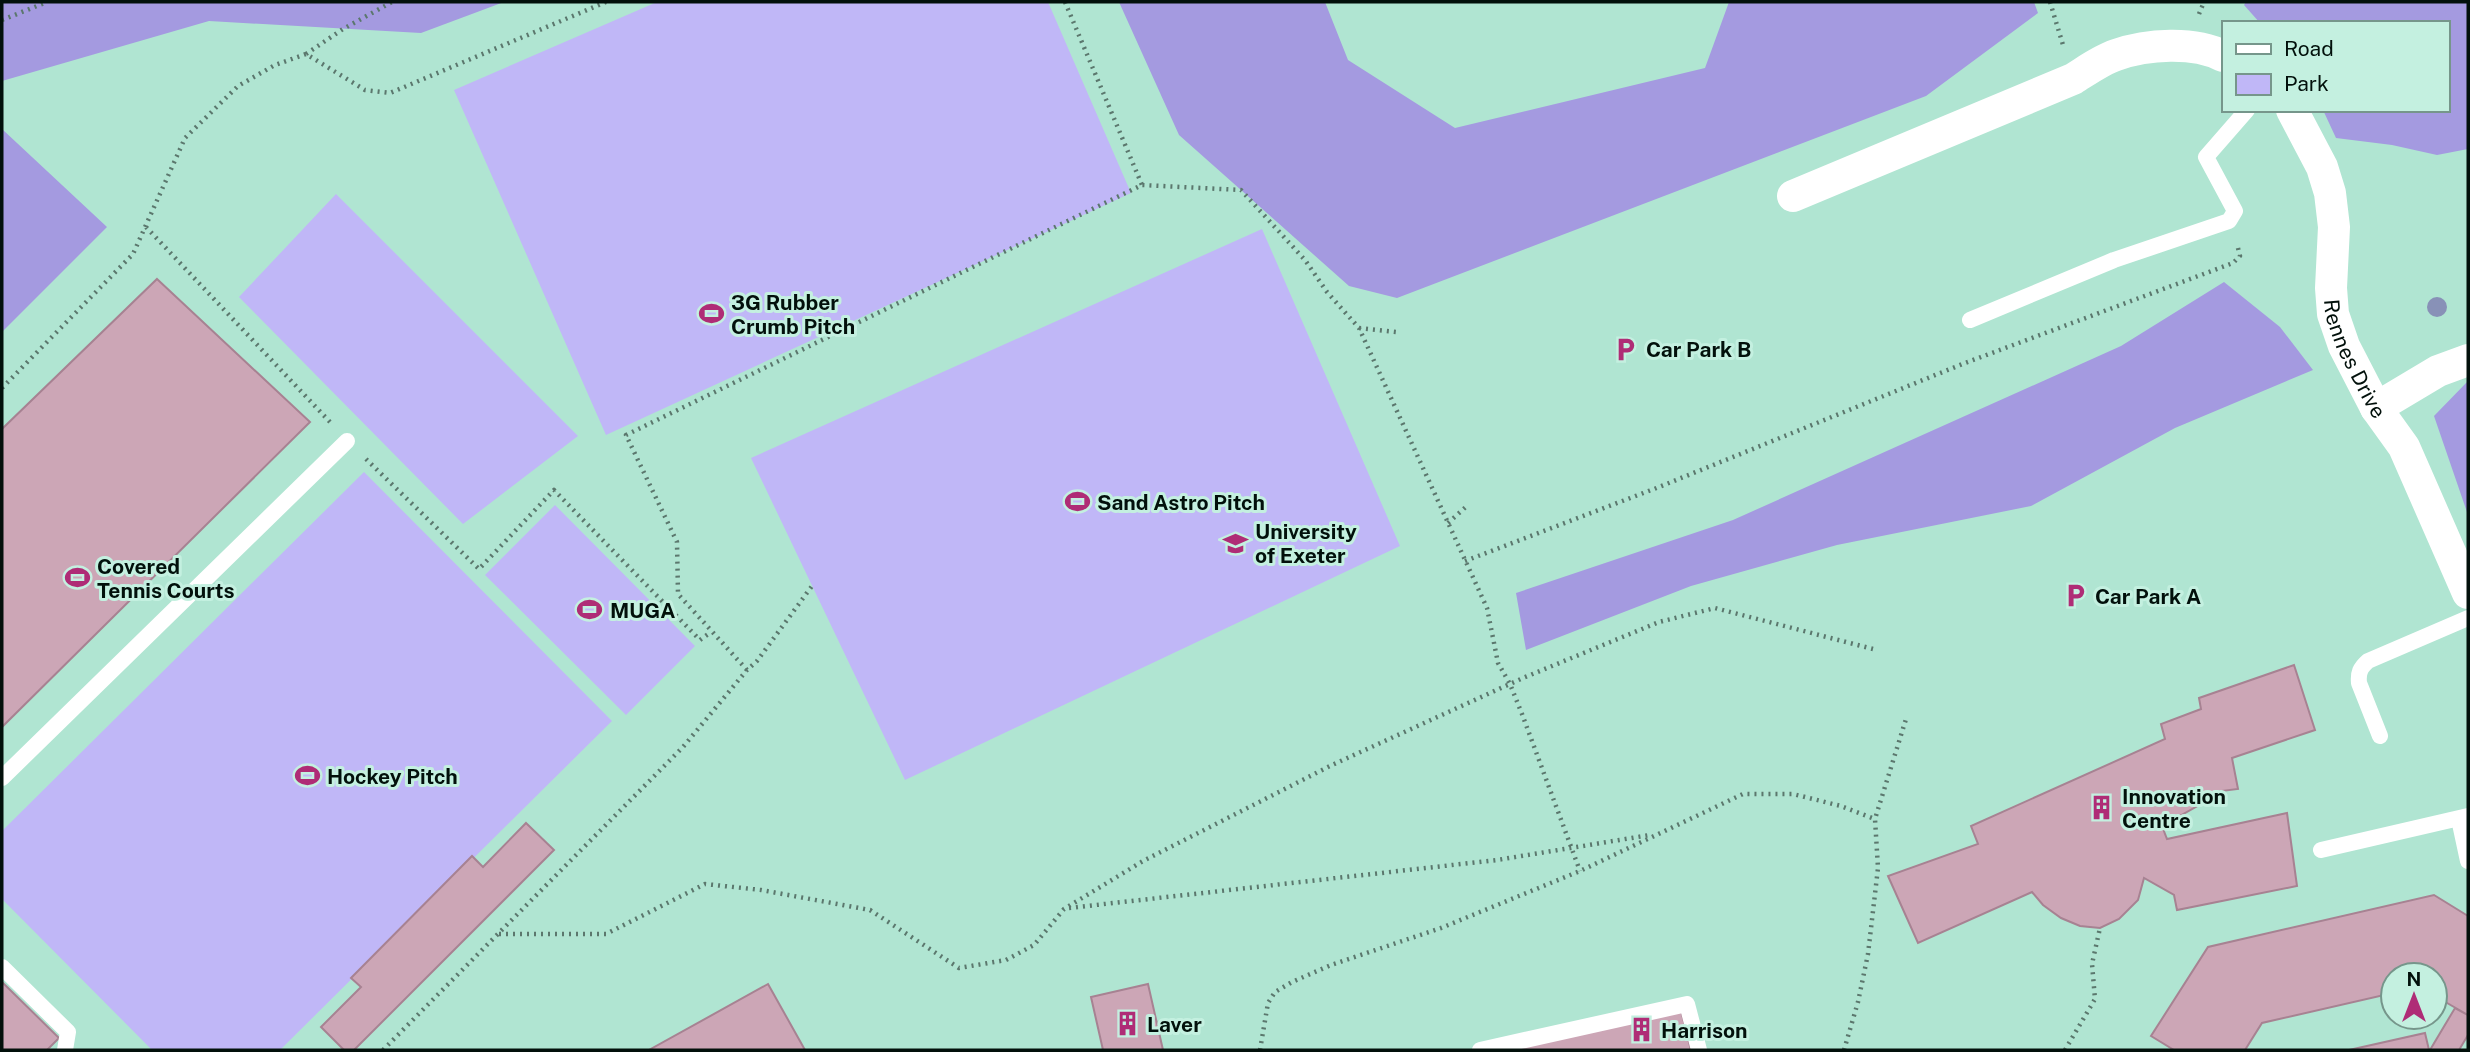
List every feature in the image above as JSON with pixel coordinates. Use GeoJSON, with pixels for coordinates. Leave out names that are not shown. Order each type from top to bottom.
{"type":"FeatureCollection","features":[{"type":"Feature","properties":{"kind":"street"},"geometry":{"type":"LineString","coordinates":[[1793,196],[2073,79],[2115,55],[2157,47],[2187,45],[2222,55]]}},
{"type":"Feature","properties":{"kind":"street","name":"Rennes Drive"},"geometry":{"type":"LineString","coordinates":[[2293,112],[2322,167],[2330,192],[2334,227],[2331,288],[2333,314],[2344,346],[2376,408],[2404,447],[2468,593]]}},
{"type":"Feature","properties":{"kind":"street"},"geometry":{"type":"LineString","coordinates":[[2376,408],[2438,371],[2468,360]]}},
{"type":"Feature","properties":{"kind":"lane"},"geometry":{"type":"LineString","coordinates":[[1970,320],[2114,260],[2229,221],[2235,211],[2206,157],[2245,112]]}},
{"type":"Feature","properties":{"kind":"lane"},"geometry":{"type":"LineString","coordinates":[[2,778],[347,441]]}},
{"type":"Feature","properties":{"kind":"lane"},"geometry":{"type":"LineString","coordinates":[[2380,736],[2359,683],[2361,667],[2368,661],[2468,618]]}},
{"type":"Feature","properties":{"kind":"lane"},"geometry":{"type":"LineString","coordinates":[[2321,850],[2463,817],[2468,861]]}},
{"type":"Feature","properties":{"kind":"lane"},"geometry":{"type":"LineString","coordinates":[[2,967],[68,1032],[65,1050]]}},
{"type":"Feature","properties":{"kind":"lane"},"geometry":{"type":"LineString","coordinates":[[1480,1050],[1687,1004],[1699,1050]]}},
{"type":"Feature","properties":{"kind":"path"},"geometry":{"type":"LineString","coordinates":[[2,20],[47,2]]}},
{"type":"Feature","properties":{"kind":"path"},"geometry":{"type":"LineString","coordinates":[[2,388],[133,254],[185,138],[200,121],[238,86],[275,65],[306,54],[342,29],[392,2]]}},
{"type":"Feature","properties":{"kind":"path"},"geometry":{"type":"LineString","coordinates":[[306,54],[365,90],[390,93],[606,2]]}},
{"type":"Feature","properties":{"kind":"path"},"geometry":{"type":"LineString","coordinates":[[1065,2],[1142,185]]}},
{"type":"Feature","properties":{"kind":"path"},"geometry":{"type":"LineString","coordinates":[[2050,2],[2073,79]]}},
{"type":"Feature","properties":{"kind":"path"},"geometry":{"type":"LineString","coordinates":[[747,670],[678,594],[677,542],[626,435],[1142,185],[1241,190],[1305,260],[1327,292],[1359,328],[1487,608],[1498,663],[1510,684],[1580,871]]}},
{"type":"Feature","properties":{"kind":"path"},"geometry":{"type":"LineString","coordinates":[[1465,561],[1654,489],[1965,363],[2233,263],[2240,256],[2229,221]]}},
{"type":"Feature","properties":{"kind":"path"},"geometry":{"type":"LineString","coordinates":[[146,227],[347,441],[479,569],[554,490],[700,640],[711,632]]}},
{"type":"Feature","properties":{"kind":"path"},"geometry":{"type":"LineString","coordinates":[[1359,328],[1396,331]]}},
{"type":"Feature","properties":{"kind":"path"},"geometry":{"type":"LineString","coordinates":[[1448,523],[1468,505]]}},
{"type":"Feature","properties":{"kind":"path"},"geometry":{"type":"LineString","coordinates":[[383,1050],[683,747],[757,661],[812,586]]}},
{"type":"Feature","properties":{"kind":"path"},"geometry":{"type":"LineString","coordinates":[[499,934],[606,934],[705,884],[761,890],[870,910],[959,968],[1006,960],[1034,945],[1064,909],[1143,861],[1320,771],[1510,684],[1659,622],[1715,608],[1873,649]]}},
{"type":"Feature","properties":{"kind":"path"},"geometry":{"type":"LineString","coordinates":[[1844,1050],[1868,954],[1878,868],[1875,818],[1906,719]]}},
{"type":"Feature","properties":{"kind":"path"},"geometry":{"type":"LineString","coordinates":[[1260,1050],[1268,1003],[1275,992],[1292,982],[1331,965],[1441,928],[1580,871],[1743,794],[1793,794],[1875,818]]}},
{"type":"Feature","properties":{"kind":"path"},"geometry":{"type":"LineString","coordinates":[[1064,909],[1472,863],[1655,834]]}},
{"type":"Feature","properties":{"kind":"path"},"geometry":{"type":"LineString","coordinates":[[2065,1050],[2095,999],[2092,964],[2100,928]]}},
{"type":"Feature","properties":{"kind":"shaded area"},"geometry":{"type":"Polygon","coordinates":[[[2,2],[504,2],[421,33],[209,21],[2,81],[2,2]]]}},
{"type":"Feature","properties":{"kind":"shaded area","name":"University of Exeter"},"geometry":{"type":"Polygon","coordinates":[[[110,2],[2468,2],[2468,1050],[2,1050],[2,46],[110,2]]]}},
{"type":"Feature","properties":{"kind":"shaded area"},"geometry":{"type":"Polygon","coordinates":[[[1119,2],[1325,2],[1348,60],[1455,128],[1705,68],[1729,2],[2034,2],[2038,13],[1926,96],[1397,298],[1349,286],[1179,135],[1119,2]]]}},
{"type":"Feature","properties":{"kind":"shaded area"},"geometry":{"type":"Polygon","coordinates":[[[2246,2],[2468,2],[2468,149],[2437,155],[2392,145],[2336,138],[2324,112],[2449,112],[2449,21],[2258,21],[2244,5],[2246,2]]]}},
{"type":"Feature","properties":{"kind":"shaded area"},"geometry":{"type":"Polygon","coordinates":[[[2,129],[107,227],[2,332],[2,129]]]}},
{"type":"Feature","properties":{"kind":"shaded area"},"geometry":{"type":"Polygon","coordinates":[[[2224,282],[2280,327],[2313,370],[2175,428],[2031,506],[1837,545],[1691,586],[1526,650],[1516,593],[1733,520],[2121,346],[2224,282]]]}},
{"type":"Feature","properties":{"kind":"shaded area"},"geometry":{"type":"Polygon","coordinates":[[[2468,381],[2468,515],[2434,416],[2468,381]]]}},
{"type":"Feature","properties":{"kind":"green space","name":"3G Rubber Crumb Pitch"},"geometry":{"type":"Polygon","coordinates":[[[657,2],[1048,2],[1131,193],[606,435],[454,90],[657,2]]]}},
{"type":"Feature","properties":{"kind":"green space"},"geometry":{"type":"Polygon","coordinates":[[[336,194],[578,436],[463,524],[239,297],[336,194]]]}},
{"type":"Feature","properties":{"kind":"green space","name":"Sand Astro Pitch"},"geometry":{"type":"Polygon","coordinates":[[[1262,229],[1400,546],[905,780],[751,458],[1262,229]]]}},
{"type":"Feature","properties":{"kind":"green space","name":"Hockey Pitch"},"geometry":{"type":"Polygon","coordinates":[[[364,472],[612,721],[280,1050],[152,1050],[2,899],[2,831],[364,472]]]}},
{"type":"Feature","properties":{"kind":"green space","name":"MUGA"},"geometry":{"type":"Polygon","coordinates":[[[555,505],[695,646],[626,715],[485,575],[555,505]]]}},
{"type":"Feature","properties":{"kind":"building","name":"Covered Tennis Courts"},"geometry":{"type":"Polygon","coordinates":[[[157,279],[310,422],[2,727],[2,429],[157,279]]]}},
{"type":"Feature","properties":{"kind":"building","name":"Innovation Centre"},"geometry":{"type":"Polygon","coordinates":[[[2294,665],[2315,730],[2232,758],[2238,789],[2197,794],[2201,804],[2162,826],[2167,839],[2287,813],[2297,886],[2177,910],[2174,895],[2144,878],[2138,900],[2119,919],[2100,928],[2080,926],[2061,918],[2043,905],[2032,892],[1918,943],[1888,876],[1978,844],[1971,826],[2165,739],[2161,724],[2201,709],[2199,698],[2294,665]]]}},
{"type":"Feature","properties":{"kind":"building"},"geometry":{"type":"Polygon","coordinates":[[[526,823],[554,850],[354,1050],[344,1050],[321,1027],[361,987],[351,978],[472,856],[483,867],[526,823]]]}},
{"type":"Feature","properties":{"kind":"building"},"geometry":{"type":"Polygon","coordinates":[[[2434,895],[2468,916],[2468,1015],[2449,1004],[2449,961],[2379,961],[2379,996],[2262,1023],[2245,1050],[2174,1050],[2151,1036],[2208,947],[2434,895]]]}},
{"type":"Feature","properties":{"kind":"building"},"geometry":{"type":"Polygon","coordinates":[[[2,982],[59,1038],[47,1050],[2,1050],[2,982]]]}},
{"type":"Feature","properties":{"kind":"building"},"geometry":{"type":"Polygon","coordinates":[[[768,984],[805,1050],[649,1050],[768,984]]]}},
{"type":"Feature","properties":{"kind":"building","name":"Laver"},"geometry":{"type":"Polygon","coordinates":[[[1148,984],[1163,1050],[1103,1050],[1091,997],[1148,984]]]}},
{"type":"Feature","properties":{"kind":"building"},"geometry":{"type":"Polygon","coordinates":[[[2455,1008],[2468,1015],[2468,1035],[2459,1050],[2430,1050],[2441,1031],[2449,1031],[2449,1018],[2455,1008]]]}},
{"type":"Feature","properties":{"kind":"building","name":"Harrison"},"geometry":{"type":"Polygon","coordinates":[[[1681,1010],[1691,1050],[1510,1050],[1681,1010]]]}},
{"type":"Feature","properties":{"kind":"building"},"geometry":{"type":"Polygon","coordinates":[[[2425,1033],[2429,1050],[2349,1050],[2425,1033]]]}},
{"type":"Feature","properties":{"kind":"place","name":"3G Rubber Crumb Pitch"},"geometry":{"type":"Point","coordinates":[711,314]}},
{"type":"Feature","properties":{"kind":"place","name":"Car Park B"},"geometry":{"type":"Point","coordinates":[1626,349]}},
{"type":"Feature","properties":{"kind":"place","name":"Sand Astro Pitch"},"geometry":{"type":"Point","coordinates":[1077,502]}},
{"type":"Feature","properties":{"kind":"place","name":"University of Exeter"},"geometry":{"type":"Point","coordinates":[1235,543]}},
{"type":"Feature","properties":{"kind":"place","name":"Covered Tennis Courts"},"geometry":{"type":"Point","coordinates":[77,578]}},
{"type":"Feature","properties":{"kind":"place","name":"Car Park A"},"geometry":{"type":"Point","coordinates":[2075,596]}},
{"type":"Feature","properties":{"kind":"place","name":"MUGA"},"geometry":{"type":"Point","coordinates":[590,610]}},
{"type":"Feature","properties":{"kind":"place","name":"Hockey Pitch"},"geometry":{"type":"Point","coordinates":[307,776]}},
{"type":"Feature","properties":{"kind":"place","name":"Innovation Centre"},"geometry":{"type":"Point","coordinates":[2102,808]}},
{"type":"Feature","properties":{"kind":"place","name":"Laver"},"geometry":{"type":"Point","coordinates":[1127,1024]}},
{"type":"Feature","properties":{"kind":"place","name":"Harrison"},"geometry":{"type":"Point","coordinates":[1641,1030]}}]}
